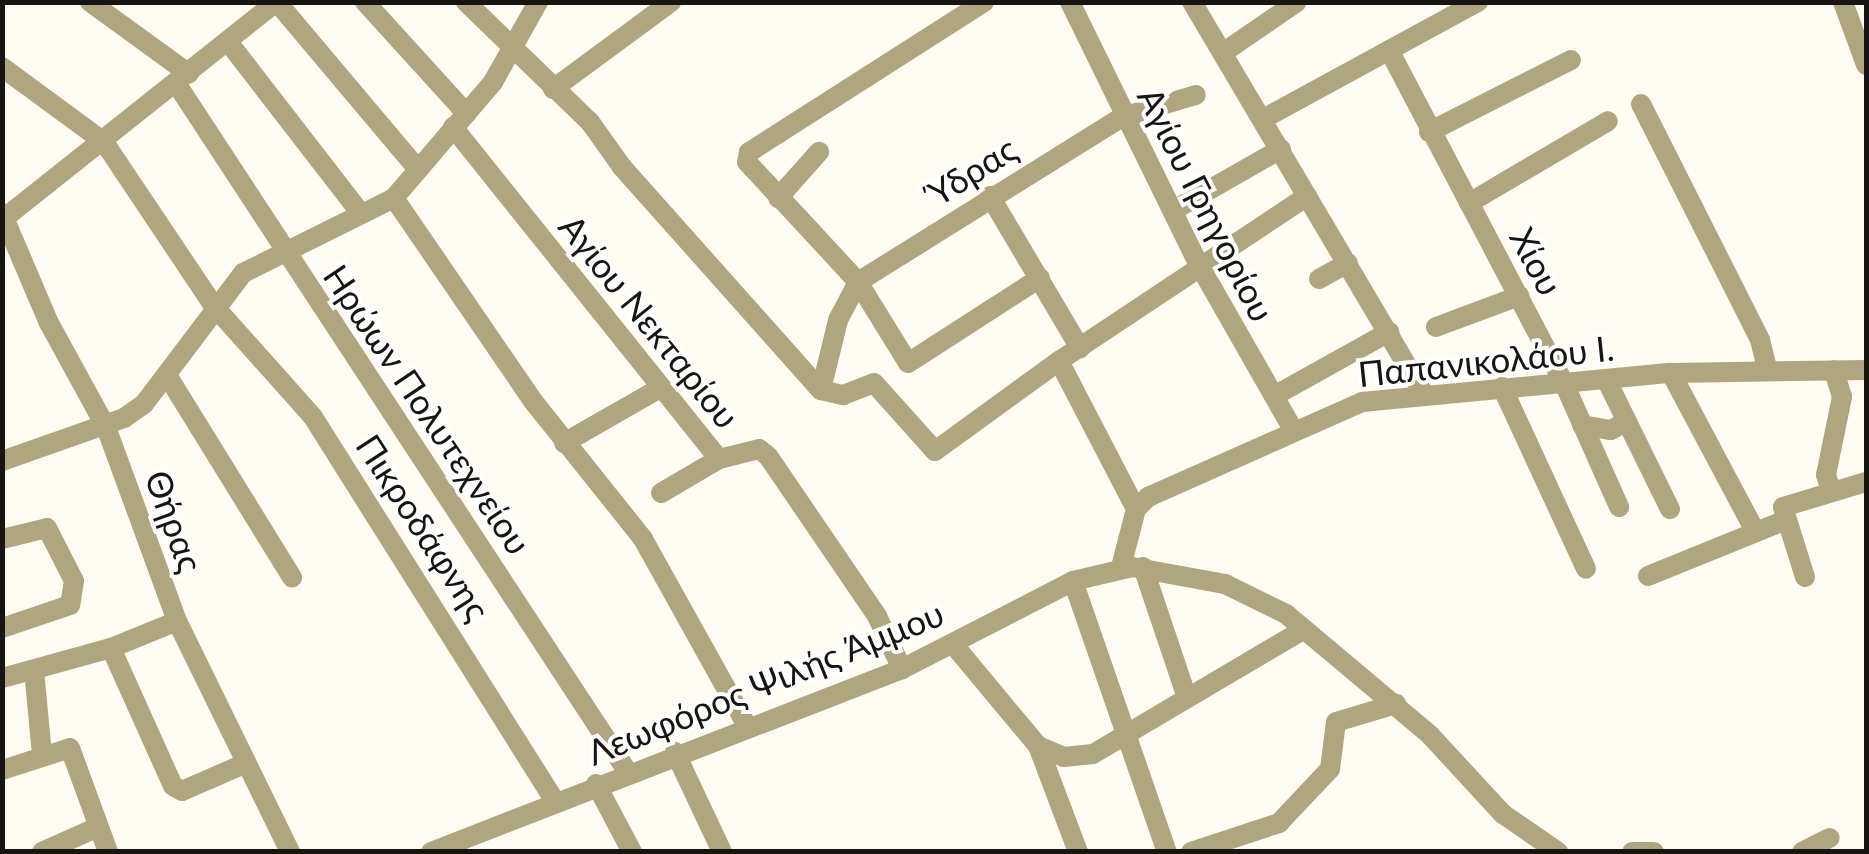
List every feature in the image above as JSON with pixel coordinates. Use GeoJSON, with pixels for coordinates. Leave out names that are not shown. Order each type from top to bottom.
{"type":"FeatureCollection","features":[{"type":"Feature","properties":{"kind":"street"},"geometry":{"type":"LineString","coordinates":[[90,2],[182,79]]}},
{"type":"Feature","properties":{"kind":"street"},"geometry":{"type":"LineString","coordinates":[[5,225],[277,2],[416,167]]}},
{"type":"Feature","properties":{"kind":"street","name":"Αγίου Νεκταρίου"},"geometry":{"type":"LineString","coordinates":[[365,2],[460,120],[660,388],[720,459],[759,449],[768,456],[878,616],[902,669]]}},
{"type":"Feature","properties":{"kind":"street"},"geometry":{"type":"LineString","coordinates":[[466,2],[554,89],[820,390],[843,395],[874,382],[925,446],[942,448],[985,409],[1172,291],[1198,263],[1308,196]]}},
{"type":"Feature","properties":{"kind":"street"},"geometry":{"type":"LineString","coordinates":[[2,461],[106,427],[144,404],[213,305],[243,273],[359,212],[394,198],[515,52],[538,2]]}},
{"type":"Feature","properties":{"kind":"street"},"geometry":{"type":"LineString","coordinates":[[554,89],[672,2]]}},
{"type":"Feature","properties":{"kind":"street"},"geometry":{"type":"LineString","coordinates":[[984,2],[749,152],[755,176],[858,282],[908,363],[1040,278]]}},
{"type":"Feature","properties":{"kind":"street","name":"Αγίου Γρηγορίου"},"geometry":{"type":"LineString","coordinates":[[1070,2],[1122,116],[1174,210],[1198,263],[1294,431]]}},
{"type":"Feature","properties":{"kind":"street"},"geometry":{"type":"LineString","coordinates":[[1192,2],[1424,394]]}},
{"type":"Feature","properties":{"kind":"street"},"geometry":{"type":"LineString","coordinates":[[1224,52],[1297,2]]}},
{"type":"Feature","properties":{"kind":"street"},"geometry":{"type":"LineString","coordinates":[[1174,210],[1272,134],[1300,96],[1478,2]]}},
{"type":"Feature","properties":{"kind":"street"},"geometry":{"type":"LineString","coordinates":[[1843,2],[1866,65]]}},
{"type":"Feature","properties":{"kind":"street"},"geometry":{"type":"LineString","coordinates":[[228,43],[359,212]]}},
{"type":"Feature","properties":{"kind":"street","name":"Χίου"},"geometry":{"type":"LineString","coordinates":[[1389,50],[1563,380],[1619,507]]}},
{"type":"Feature","properties":{"kind":"street"},"geometry":{"type":"LineString","coordinates":[[1429,132],[1572,60]]}},
{"type":"Feature","properties":{"kind":"street","name":"Πικροδάφνης"},"geometry":{"type":"LineString","coordinates":[[2,67],[104,142],[213,305],[335,447],[555,802]]}},
{"type":"Feature","properties":{"kind":"street","name":"Ηρώων Πολυτεχνείου"},"geometry":{"type":"LineString","coordinates":[[182,79],[285,253],[628,771]]}},
{"type":"Feature","properties":{"kind":"street","name":"Ύδρας"},"geometry":{"type":"LineString","coordinates":[[858,282],[1122,116],[1196,96]]}},
{"type":"Feature","properties":{"kind":"street"},"geometry":{"type":"LineString","coordinates":[[1641,104],[1760,340],[1767,368]]}},
{"type":"Feature","properties":{"kind":"street"},"geometry":{"type":"LineString","coordinates":[[1469,203],[1608,120]]}},
{"type":"Feature","properties":{"kind":"street"},"geometry":{"type":"LineString","coordinates":[[778,198],[819,152]]}},
{"type":"Feature","properties":{"kind":"street"},"geometry":{"type":"LineString","coordinates":[[990,196],[1080,348]]}},
{"type":"Feature","properties":{"kind":"street"},"geometry":{"type":"LineString","coordinates":[[394,198],[564,443],[643,539],[747,726]]}},
{"type":"Feature","properties":{"kind":"street","name":"Θήρας"},"geometry":{"type":"LineString","coordinates":[[5,225],[106,427],[177,622],[290,852]]}},
{"type":"Feature","properties":{"kind":"street"},"geometry":{"type":"LineString","coordinates":[[1318,280],[1348,263]]}},
{"type":"Feature","properties":{"kind":"street"},"geometry":{"type":"LineString","coordinates":[[820,390],[838,320],[858,282]]}},
{"type":"Feature","properties":{"kind":"street"},"geometry":{"type":"LineString","coordinates":[[1436,327],[1519,296]]}},
{"type":"Feature","properties":{"kind":"street"},"geometry":{"type":"LineString","coordinates":[[1274,396],[1390,332]]}},
{"type":"Feature","properties":{"kind":"street"},"geometry":{"type":"LineString","coordinates":[[1059,361],[1136,510],[1121,568]]}},
{"type":"Feature","properties":{"kind":"street","name":"Παπανικολάου Ι."},"geometry":{"type":"LineString","coordinates":[[1136,510],[1148,496],[1362,402],[1563,380],[1671,373],[1767,368],[1866,370]]}},
{"type":"Feature","properties":{"kind":"street"},"geometry":{"type":"LineString","coordinates":[[1831,491],[1826,475],[1842,397],[1834,370]]}},
{"type":"Feature","properties":{"kind":"street"},"geometry":{"type":"LineString","coordinates":[[1671,373],[1754,529]]}},
{"type":"Feature","properties":{"kind":"street"},"geometry":{"type":"LineString","coordinates":[[166,376],[292,577]]}},
{"type":"Feature","properties":{"kind":"street"},"geometry":{"type":"LineString","coordinates":[[1606,379],[1670,508]]}},
{"type":"Feature","properties":{"kind":"street"},"geometry":{"type":"LineString","coordinates":[[1502,387],[1586,569]]}},
{"type":"Feature","properties":{"kind":"street"},"geometry":{"type":"LineString","coordinates":[[564,443],[660,388]]}},
{"type":"Feature","properties":{"kind":"street"},"geometry":{"type":"LineString","coordinates":[[1582,425],[1611,430],[1627,421]]}},
{"type":"Feature","properties":{"kind":"street"},"geometry":{"type":"LineString","coordinates":[[661,493],[720,459]]}},
{"type":"Feature","properties":{"kind":"street"},"geometry":{"type":"LineString","coordinates":[[1804,577],[1786,520],[1786,503],[1866,482]]}},
{"type":"Feature","properties":{"kind":"street"},"geometry":{"type":"LineString","coordinates":[[1648,576],[1754,529],[1786,520]]}},
{"type":"Feature","properties":{"kind":"street"},"geometry":{"type":"LineString","coordinates":[[2,539],[47,528],[74,581],[70,605],[2,628]]}},
{"type":"Feature","properties":{"kind":"street"},"geometry":{"type":"LineString","coordinates":[[1144,567],[1186,695]]}},
{"type":"Feature","properties":{"kind":"street","name":"Λεωφόρος Ψιλής Άμμου"},"geometry":{"type":"LineString","coordinates":[[431,852],[454,847],[675,752],[902,669],[1074,581],[1121,568],[1144,567],[1245,591],[1304,629],[1396,704],[1503,814],[1558,852]]}},
{"type":"Feature","properties":{"kind":"street"},"geometry":{"type":"LineString","coordinates":[[1074,581],[1166,852]]}},
{"type":"Feature","properties":{"kind":"street"},"geometry":{"type":"LineString","coordinates":[[2,678],[112,648],[177,622]]}},
{"type":"Feature","properties":{"kind":"street"},"geometry":{"type":"LineString","coordinates":[[1038,746],[1082,758],[1304,629]]}},
{"type":"Feature","properties":{"kind":"street"},"geometry":{"type":"LineString","coordinates":[[954,644],[1038,746],[1078,852]]}},
{"type":"Feature","properties":{"kind":"street"},"geometry":{"type":"LineString","coordinates":[[112,648],[173,786],[182,791],[246,764]]}},
{"type":"Feature","properties":{"kind":"street"},"geometry":{"type":"LineString","coordinates":[[34,670],[42,754]]}},
{"type":"Feature","properties":{"kind":"street"},"geometry":{"type":"LineString","coordinates":[[1191,852],[1279,823],[1330,769],[1336,722],[1396,704]]}},
{"type":"Feature","properties":{"kind":"street"},"geometry":{"type":"LineString","coordinates":[[2,770],[62,748],[75,754],[96,828],[108,852]]}},
{"type":"Feature","properties":{"kind":"street"},"geometry":{"type":"LineString","coordinates":[[675,752],[722,852]]}},
{"type":"Feature","properties":{"kind":"street"},"geometry":{"type":"LineString","coordinates":[[596,784],[632,852]]}},
{"type":"Feature","properties":{"kind":"street"},"geometry":{"type":"LineString","coordinates":[[42,852],[96,828]]}},
{"type":"Feature","properties":{"kind":"street"},"geometry":{"type":"LineString","coordinates":[[1802,852],[1830,838]]}},
{"type":"Feature","properties":{"kind":"street"},"geometry":{"type":"LineString","coordinates":[[1632,852],[1654,852]]}}]}
